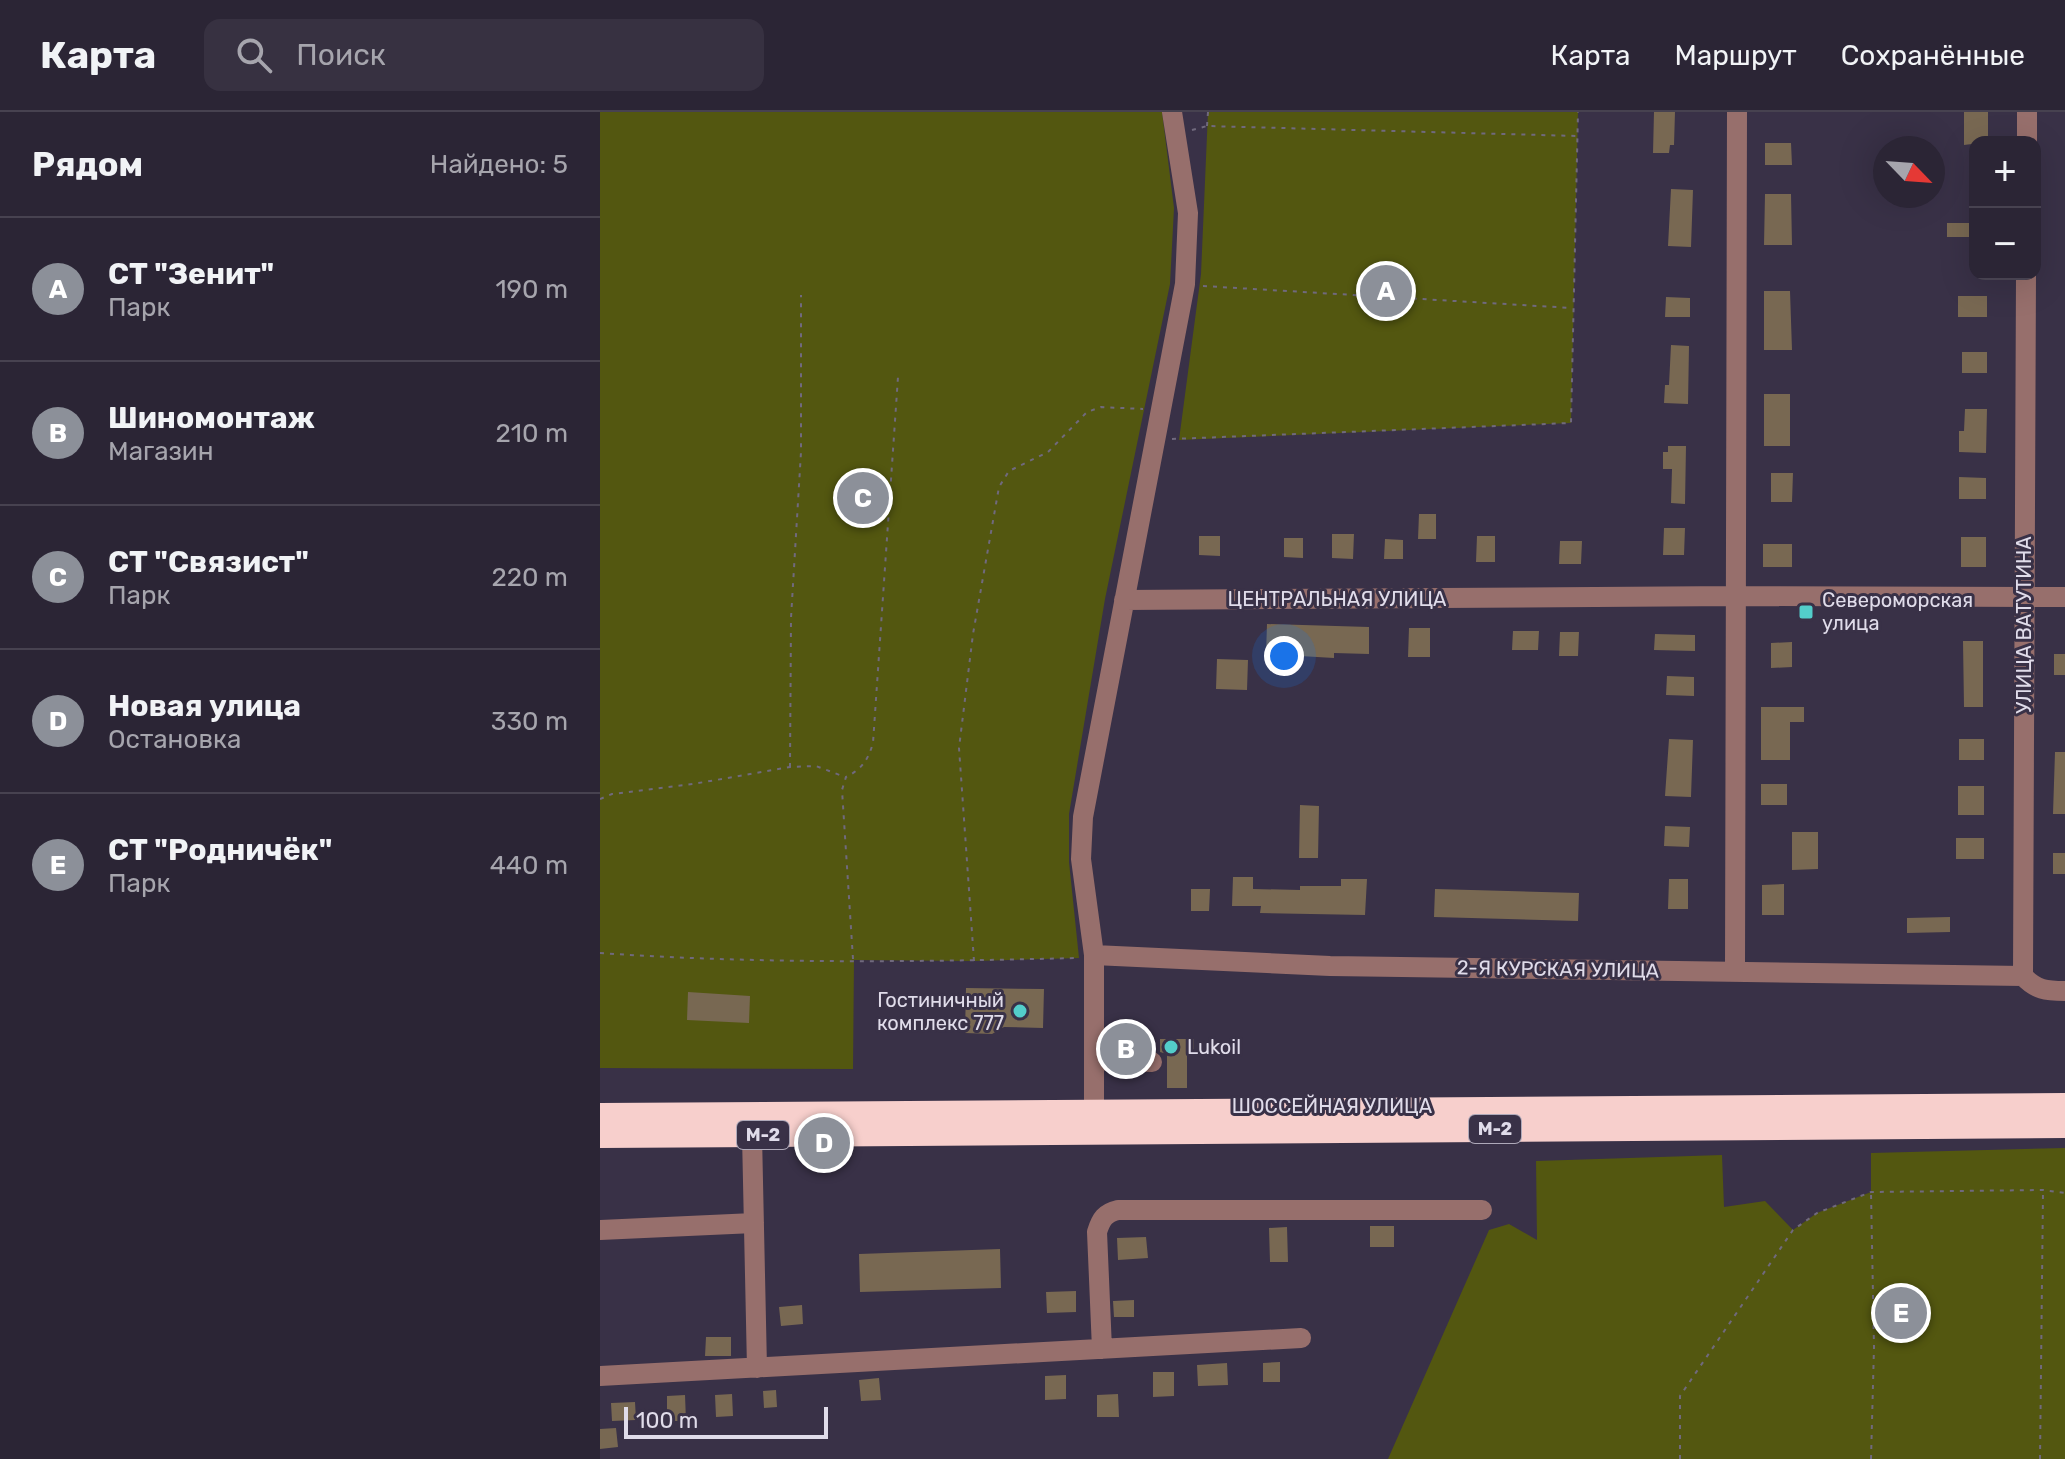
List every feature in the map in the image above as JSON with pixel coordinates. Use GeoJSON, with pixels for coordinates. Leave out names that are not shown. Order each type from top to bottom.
{"type":"FeatureCollection","features":[{"type":"Feature","properties":{"kind":"highway","name":"ШОССЕЙНАЯ УЛИЦА"},"geometry":{"type":"LineString","coordinates":[[600,1115],[2065,1105]]}},
{"type":"Feature","properties":{"kind":"highway","name":"ШОССЕЙНАЯ УЛИЦА"},"geometry":{"type":"LineString","coordinates":[[600,1136],[2065,1126]]}},
{"type":"Feature","properties":{"kind":"street"},"geometry":{"type":"LineString","coordinates":[[1094,1110],[1094,955],[1081,859],[1083,817],[1185,284],[1188,213],[1172,112]]}},
{"type":"Feature","properties":{"kind":"street"},"geometry":{"type":"LineString","coordinates":[[1735,972],[1737,112]]}},
{"type":"Feature","properties":{"kind":"street"},"geometry":{"type":"LineString","coordinates":[[2027,112],[2027,136]]}},
{"type":"Feature","properties":{"kind":"street","name":"УЛИЦА ВАТУТИНА"},"geometry":{"type":"LineString","coordinates":[[2023,976],[2026,280]]}},
{"type":"Feature","properties":{"kind":"street","name":"ЦЕНТРАЛЬНАЯ УЛИЦА"},"geometry":{"type":"LineString","coordinates":[[1124,600],[2065,597]]}},
{"type":"Feature","properties":{"kind":"street","name":"2-Я КУРСКАЯ УЛИЦА"},"geometry":{"type":"LineString","coordinates":[[1094,955],[1330,966],[2023,976]]}},
{"type":"Feature","properties":{"kind":"street"},"geometry":{"type":"LineString","coordinates":[[2023,976],[2031,985],[2044,991],[2065,991]]}},
{"type":"Feature","properties":{"kind":"street"},"geometry":{"type":"LineString","coordinates":[[1094,1060],[1152,1062]]}},
{"type":"Feature","properties":{"kind":"street"},"geometry":{"type":"LineString","coordinates":[[752,1135],[757,1368]]}},
{"type":"Feature","properties":{"kind":"street"},"geometry":{"type":"LineString","coordinates":[[1102,1349],[1097,1232],[1108,1212],[1482,1210]]}},
{"type":"Feature","properties":{"kind":"street"},"geometry":{"type":"LineString","coordinates":[[600,1230],[754,1223]]}},
{"type":"Feature","properties":{"kind":"street"},"geometry":{"type":"LineString","coordinates":[[600,1376],[1301,1338]]}},
{"type":"Feature","properties":{"kind":"path"},"geometry":{"type":"LineString","coordinates":[[1207,126],[1208,112]]}},
{"type":"Feature","properties":{"kind":"path"},"geometry":{"type":"LineString","coordinates":[[1155,438],[1179,440],[1571,423],[1578,112]]}},
{"type":"Feature","properties":{"kind":"path"},"geometry":{"type":"LineString","coordinates":[[1177,134],[1207,126],[1578,137]]}},
{"type":"Feature","properties":{"kind":"path"},"geometry":{"type":"LineString","coordinates":[[1185,284],[1573,308]]}},
{"type":"Feature","properties":{"kind":"path"},"geometry":{"type":"LineString","coordinates":[[790,767],[791,618],[801,452],[801,295]]}},
{"type":"Feature","properties":{"kind":"path"},"geometry":{"type":"LineString","coordinates":[[853,959],[842,790],[846,777],[859,770],[869,757],[873,743],[898,377]]}},
{"type":"Feature","properties":{"kind":"path"},"geometry":{"type":"LineString","coordinates":[[974,961],[959,748],[973,634],[999,487],[1009,471],[1048,452],[1087,412],[1101,407],[1161,410]]}},
{"type":"Feature","properties":{"kind":"path"},"geometry":{"type":"LineString","coordinates":[[600,799],[612,794],[790,767],[816,766],[846,777]]}},
{"type":"Feature","properties":{"kind":"path"},"geometry":{"type":"LineString","coordinates":[[600,953],[680,959],[974,961],[1094,955]]}},
{"type":"Feature","properties":{"kind":"path"},"geometry":{"type":"LineString","coordinates":[[2040,1459],[2043,1190]]}},
{"type":"Feature","properties":{"kind":"path"},"geometry":{"type":"LineString","coordinates":[[1680,1459],[1680,1396],[1793,1230],[1817,1213],[1871,1192],[2043,1190],[2065,1193]]}},
{"type":"Feature","properties":{"kind":"path"},"geometry":{"type":"LineString","coordinates":[[1871,1192],[1874,1347],[1871,1459]]}},
{"type":"Feature","properties":{"kind":"shaded area"},"geometry":{"type":"Polygon","coordinates":[[[600,112],[1162,112],[1174,208],[1170,284],[1105,599],[1069,814],[1069,862],[1079,958],[854,960],[853,1069],[600,1068],[600,112]]]}},
{"type":"Feature","properties":{"kind":"shaded area"},"geometry":{"type":"Polygon","coordinates":[[[1208,112],[1578,112],[1571,423],[1179,440],[1201,274],[1208,112]]]}},
{"type":"Feature","properties":{"kind":"shaded area"},"geometry":{"type":"Polygon","coordinates":[[[2065,1148],[2065,1459],[1388,1459],[1489,1230],[1509,1224],[1537,1240],[1536,1161],[1722,1155],[1724,1207],[1765,1201],[1793,1230],[1817,1213],[1871,1192],[1871,1153],[2065,1148]]]}},
{"type":"Feature","properties":{"kind":"building"},"geometry":{"type":"Polygon","coordinates":[[[1654,112],[1675,112],[1674,145],[1670,145],[1669,153],[1653,153],[1654,112]]]}},
{"type":"Feature","properties":{"kind":"building"},"geometry":{"type":"Polygon","coordinates":[[[1964,112],[1988,112],[1988,136],[1969,136],[1969,144],[1964,145],[1964,112]]]}},
{"type":"Feature","properties":{"kind":"building"},"geometry":{"type":"Polygon","coordinates":[[[1765,143],[1791,143],[1792,165],[1765,165],[1765,143]]]}},
{"type":"Feature","properties":{"kind":"building"},"geometry":{"type":"Polygon","coordinates":[[[1671,189],[1693,190],[1691,247],[1668,246],[1671,189]]]}},
{"type":"Feature","properties":{"kind":"building"},"geometry":{"type":"Polygon","coordinates":[[[1765,194],[1791,194],[1792,245],[1764,245],[1765,194]]]}},
{"type":"Feature","properties":{"kind":"building"},"geometry":{"type":"Polygon","coordinates":[[[1947,223],[1969,223],[1969,237],[1947,237],[1947,223]]]}},
{"type":"Feature","properties":{"kind":"building"},"geometry":{"type":"Polygon","coordinates":[[[1764,291],[1790,291],[1792,350],[1764,350],[1764,291]]]}},
{"type":"Feature","properties":{"kind":"building"},"geometry":{"type":"Polygon","coordinates":[[[1958,296],[1987,296],[1987,317],[1958,317],[1958,296]]]}},
{"type":"Feature","properties":{"kind":"building"},"geometry":{"type":"Polygon","coordinates":[[[1666,297],[1690,298],[1690,317],[1665,317],[1666,297]]]}},
{"type":"Feature","properties":{"kind":"building"},"geometry":{"type":"Polygon","coordinates":[[[1671,345],[1689,346],[1688,404],[1664,403],[1665,385],[1669,385],[1671,345]]]}},
{"type":"Feature","properties":{"kind":"building"},"geometry":{"type":"Polygon","coordinates":[[[1962,352],[1987,352],[1987,373],[1962,373],[1962,352]]]}},
{"type":"Feature","properties":{"kind":"building"},"geometry":{"type":"Polygon","coordinates":[[[1764,394],[1790,394],[1790,446],[1764,446],[1764,394]]]}},
{"type":"Feature","properties":{"kind":"building"},"geometry":{"type":"Polygon","coordinates":[[[1965,409],[1987,409],[1986,453],[1959,452],[1959,431],[1964,431],[1965,409]]]}},
{"type":"Feature","properties":{"kind":"building"},"geometry":{"type":"Polygon","coordinates":[[[1668,446],[1686,446],[1685,504],[1671,503],[1672,469],[1663,469],[1663,452],[1668,452],[1668,446]]]}},
{"type":"Feature","properties":{"kind":"building"},"geometry":{"type":"Polygon","coordinates":[[[1771,473],[1793,473],[1792,502],[1771,502],[1771,473]]]}},
{"type":"Feature","properties":{"kind":"building"},"geometry":{"type":"Polygon","coordinates":[[[1959,477],[1986,478],[1986,499],[1959,499],[1959,477]]]}},
{"type":"Feature","properties":{"kind":"building"},"geometry":{"type":"Polygon","coordinates":[[[1419,514],[1436,514],[1436,539],[1418,539],[1419,514]]]}},
{"type":"Feature","properties":{"kind":"building"},"geometry":{"type":"Polygon","coordinates":[[[1664,528],[1685,528],[1684,555],[1663,555],[1664,528]]]}},
{"type":"Feature","properties":{"kind":"building"},"geometry":{"type":"Polygon","coordinates":[[[1332,534],[1354,534],[1353,559],[1332,558],[1332,534]]]}},
{"type":"Feature","properties":{"kind":"building"},"geometry":{"type":"Polygon","coordinates":[[[1199,536],[1220,536],[1220,556],[1199,555],[1199,536]]]}},
{"type":"Feature","properties":{"kind":"building"},"geometry":{"type":"Polygon","coordinates":[[[1477,536],[1495,536],[1495,562],[1476,562],[1477,536]]]}},
{"type":"Feature","properties":{"kind":"building"},"geometry":{"type":"Polygon","coordinates":[[[1961,537],[1986,537],[1986,567],[1961,567],[1961,537]]]}},
{"type":"Feature","properties":{"kind":"building"},"geometry":{"type":"Polygon","coordinates":[[[1284,538],[1303,538],[1303,558],[1284,557],[1284,538]]]}},
{"type":"Feature","properties":{"kind":"building"},"geometry":{"type":"Polygon","coordinates":[[[1385,539],[1403,540],[1403,559],[1384,559],[1385,539]]]}},
{"type":"Feature","properties":{"kind":"building"},"geometry":{"type":"Polygon","coordinates":[[[1560,541],[1582,541],[1581,564],[1559,564],[1560,541]]]}},
{"type":"Feature","properties":{"kind":"building"},"geometry":{"type":"Polygon","coordinates":[[[1763,544],[1792,544],[1792,567],[1763,567],[1763,544]]]}},
{"type":"Feature","properties":{"kind":"building"},"geometry":{"type":"Polygon","coordinates":[[[1267,624],[1369,627],[1369,654],[1334,653],[1334,658],[1266,654],[1267,624]]]}},
{"type":"Feature","properties":{"kind":"building"},"geometry":{"type":"Polygon","coordinates":[[[1409,628],[1430,628],[1430,657],[1408,657],[1409,628]]]}},
{"type":"Feature","properties":{"kind":"building"},"geometry":{"type":"Polygon","coordinates":[[[1513,631],[1539,631],[1538,650],[1512,650],[1513,631]]]}},
{"type":"Feature","properties":{"kind":"building"},"geometry":{"type":"Polygon","coordinates":[[[1560,632],[1579,632],[1578,656],[1559,656],[1560,632]]]}},
{"type":"Feature","properties":{"kind":"building"},"geometry":{"type":"Polygon","coordinates":[[[1655,634],[1695,635],[1695,651],[1654,650],[1655,634]]]}},
{"type":"Feature","properties":{"kind":"building"},"geometry":{"type":"Polygon","coordinates":[[[1963,641],[1983,641],[1983,707],[1964,707],[1963,641]]]}},
{"type":"Feature","properties":{"kind":"building"},"geometry":{"type":"Polygon","coordinates":[[[1792,642],[1792,667],[1771,668],[1771,643],[1792,642]]]}},
{"type":"Feature","properties":{"kind":"building"},"geometry":{"type":"Polygon","coordinates":[[[2054,654],[2065,654],[2065,675],[2054,675],[2054,654]]]}},
{"type":"Feature","properties":{"kind":"building"},"geometry":{"type":"Polygon","coordinates":[[[1217,659],[1248,660],[1247,690],[1216,689],[1217,659]]]}},
{"type":"Feature","properties":{"kind":"building"},"geometry":{"type":"Polygon","coordinates":[[[1667,676],[1694,677],[1694,696],[1666,695],[1667,676]]]}},
{"type":"Feature","properties":{"kind":"building"},"geometry":{"type":"Polygon","coordinates":[[[1761,707],[1804,707],[1804,722],[1790,722],[1790,760],[1761,760],[1761,707]]]}},
{"type":"Feature","properties":{"kind":"building"},"geometry":{"type":"Polygon","coordinates":[[[1669,739],[1693,740],[1691,797],[1665,796],[1669,739]]]}},
{"type":"Feature","properties":{"kind":"building"},"geometry":{"type":"Polygon","coordinates":[[[1959,739],[1984,739],[1984,760],[1959,760],[1959,739]]]}},
{"type":"Feature","properties":{"kind":"building"},"geometry":{"type":"Polygon","coordinates":[[[2055,752],[2065,752],[2065,814],[2053,814],[2055,752]]]}},
{"type":"Feature","properties":{"kind":"building"},"geometry":{"type":"Polygon","coordinates":[[[1761,784],[1787,784],[1787,805],[1761,805],[1761,784]]]}},
{"type":"Feature","properties":{"kind":"building"},"geometry":{"type":"Polygon","coordinates":[[[1958,786],[1984,786],[1984,815],[1958,815],[1958,786]]]}},
{"type":"Feature","properties":{"kind":"building"},"geometry":{"type":"Polygon","coordinates":[[[1300,805],[1319,806],[1318,858],[1299,858],[1300,805]]]}},
{"type":"Feature","properties":{"kind":"building"},"geometry":{"type":"Polygon","coordinates":[[[1665,826],[1690,827],[1689,847],[1664,846],[1665,826]]]}},
{"type":"Feature","properties":{"kind":"building"},"geometry":{"type":"Polygon","coordinates":[[[1792,832],[1818,832],[1818,869],[1792,870],[1792,832]]]}},
{"type":"Feature","properties":{"kind":"building"},"geometry":{"type":"Polygon","coordinates":[[[1956,838],[1984,838],[1984,859],[1956,859],[1956,838]]]}},
{"type":"Feature","properties":{"kind":"building"},"geometry":{"type":"Polygon","coordinates":[[[2053,853],[2065,853],[2065,874],[2053,874],[2053,853]]]}},
{"type":"Feature","properties":{"kind":"building"},"geometry":{"type":"Polygon","coordinates":[[[1233,877],[1253,877],[1253,889],[1300,890],[1300,886],[1341,886],[1341,879],[1367,879],[1365,915],[1260,913],[1261,906],[1232,906],[1233,877]]]}},
{"type":"Feature","properties":{"kind":"building"},"geometry":{"type":"Polygon","coordinates":[[[1669,879],[1688,879],[1688,909],[1668,909],[1669,879]]]}},
{"type":"Feature","properties":{"kind":"building"},"geometry":{"type":"Polygon","coordinates":[[[1784,884],[1784,915],[1762,915],[1762,885],[1784,884]]]}},
{"type":"Feature","properties":{"kind":"building"},"geometry":{"type":"Polygon","coordinates":[[[1191,889],[1210,889],[1209,911],[1191,911],[1191,889]]]}},
{"type":"Feature","properties":{"kind":"building"},"geometry":{"type":"Polygon","coordinates":[[[1435,889],[1579,893],[1578,921],[1434,917],[1435,889]]]}},
{"type":"Feature","properties":{"kind":"building"},"geometry":{"type":"Polygon","coordinates":[[[1950,917],[1950,932],[1907,933],[1907,918],[1950,917]]]}},
{"type":"Feature","properties":{"kind":"building"},"geometry":{"type":"Polygon","coordinates":[[[966,988],[1044,989],[1043,1028],[1004,1027],[992,1034],[965,1033],[966,988]]]}},
{"type":"Feature","properties":{"kind":"building"},"geometry":{"type":"Polygon","coordinates":[[[688,992],[750,996],[749,1023],[687,1020],[688,992]]]}},
{"type":"Feature","properties":{"kind":"building"},"geometry":{"type":"Polygon","coordinates":[[[1112,1031],[1141,1032],[1140,1048],[1112,1048],[1112,1031]]]}},
{"type":"Feature","properties":{"kind":"building"},"geometry":{"type":"Polygon","coordinates":[[[1160,1039],[1194,1039],[1194,1054],[1187,1054],[1187,1088],[1167,1088],[1167,1054],[1160,1052],[1160,1039]]]}},
{"type":"Feature","properties":{"kind":"building"},"geometry":{"type":"Polygon","coordinates":[[[1370,1226],[1394,1226],[1394,1247],[1370,1247],[1370,1226]]]}},
{"type":"Feature","properties":{"kind":"building"},"geometry":{"type":"Polygon","coordinates":[[[1287,1227],[1288,1262],[1270,1262],[1269,1228],[1287,1227]]]}},
{"type":"Feature","properties":{"kind":"building"},"geometry":{"type":"Polygon","coordinates":[[[1146,1237],[1148,1258],[1118,1260],[1117,1238],[1146,1237]]]}},
{"type":"Feature","properties":{"kind":"building"},"geometry":{"type":"Polygon","coordinates":[[[1000,1249],[1001,1288],[860,1292],[859,1254],[1000,1249]]]}},
{"type":"Feature","properties":{"kind":"building"},"geometry":{"type":"Polygon","coordinates":[[[1076,1291],[1076,1312],[1047,1313],[1046,1292],[1076,1291]]]}},
{"type":"Feature","properties":{"kind":"building"},"geometry":{"type":"Polygon","coordinates":[[[1134,1300],[1134,1317],[1114,1317],[1113,1301],[1134,1300]]]}},
{"type":"Feature","properties":{"kind":"building"},"geometry":{"type":"Polygon","coordinates":[[[802,1305],[803,1324],[781,1326],[779,1307],[802,1305]]]}},
{"type":"Feature","properties":{"kind":"building"},"geometry":{"type":"Polygon","coordinates":[[[706,1337],[731,1337],[731,1356],[705,1356],[706,1337]]]}},
{"type":"Feature","properties":{"kind":"building"},"geometry":{"type":"Polygon","coordinates":[[[1280,1362],[1280,1382],[1263,1382],[1263,1363],[1280,1362]]]}},
{"type":"Feature","properties":{"kind":"building"},"geometry":{"type":"Polygon","coordinates":[[[1227,1363],[1228,1385],[1198,1386],[1197,1365],[1227,1363]]]}},
{"type":"Feature","properties":{"kind":"building"},"geometry":{"type":"Polygon","coordinates":[[[1153,1372],[1174,1372],[1174,1396],[1153,1397],[1153,1372]]]}},
{"type":"Feature","properties":{"kind":"building"},"geometry":{"type":"Polygon","coordinates":[[[1066,1375],[1066,1399],[1045,1400],[1045,1376],[1066,1375]]]}},
{"type":"Feature","properties":{"kind":"building"},"geometry":{"type":"Polygon","coordinates":[[[879,1378],[881,1400],[861,1401],[859,1380],[879,1378]]]}},
{"type":"Feature","properties":{"kind":"building"},"geometry":{"type":"Polygon","coordinates":[[[776,1390],[777,1407],[764,1408],[763,1391],[776,1390]]]}},
{"type":"Feature","properties":{"kind":"building"},"geometry":{"type":"Polygon","coordinates":[[[732,1394],[733,1416],[716,1417],[715,1395],[732,1394]]]}},
{"type":"Feature","properties":{"kind":"building"},"geometry":{"type":"Polygon","coordinates":[[[1118,1394],[1119,1417],[1097,1417],[1097,1395],[1118,1394]]]}},
{"type":"Feature","properties":{"kind":"building"},"geometry":{"type":"Polygon","coordinates":[[[685,1395],[686,1421],[667,1421],[667,1396],[685,1395]]]}},
{"type":"Feature","properties":{"kind":"building"},"geometry":{"type":"Polygon","coordinates":[[[635,1402],[636,1420],[612,1421],[611,1403],[635,1402]]]}},
{"type":"Feature","properties":{"kind":"building"},"geometry":{"type":"Polygon","coordinates":[[[616,1428],[618,1447],[600,1449],[600,1429],[616,1428]]]}},
{"type":"Feature","properties":{"kind":"place","name":"СТ \"Зенит\""},"geometry":{"type":"Point","coordinates":[1386,291]}},
{"type":"Feature","properties":{"kind":"place","name":"СТ \"Связист\""},"geometry":{"type":"Point","coordinates":[863,498]}},
{"type":"Feature","properties":{"kind":"place","name":"Североморская улица"},"geometry":{"type":"Point","coordinates":[1806,612]}},
{"type":"Feature","properties":{"kind":"place","name":"Гостиничный комплекс 777"},"geometry":{"type":"Point","coordinates":[1020,1011]}},
{"type":"Feature","properties":{"kind":"place","name":"Lukoil"},"geometry":{"type":"Point","coordinates":[1171,1047]}},
{"type":"Feature","properties":{"kind":"place","name":"Шиномонтаж"},"geometry":{"type":"Point","coordinates":[1126,1049]}},
{"type":"Feature","properties":{"kind":"place","name":"Новая улица"},"geometry":{"type":"Point","coordinates":[824,1143]}},
{"type":"Feature","properties":{"kind":"place","name":"СТ \"Родничёк\""},"geometry":{"type":"Point","coordinates":[1901,1313]}}]}
